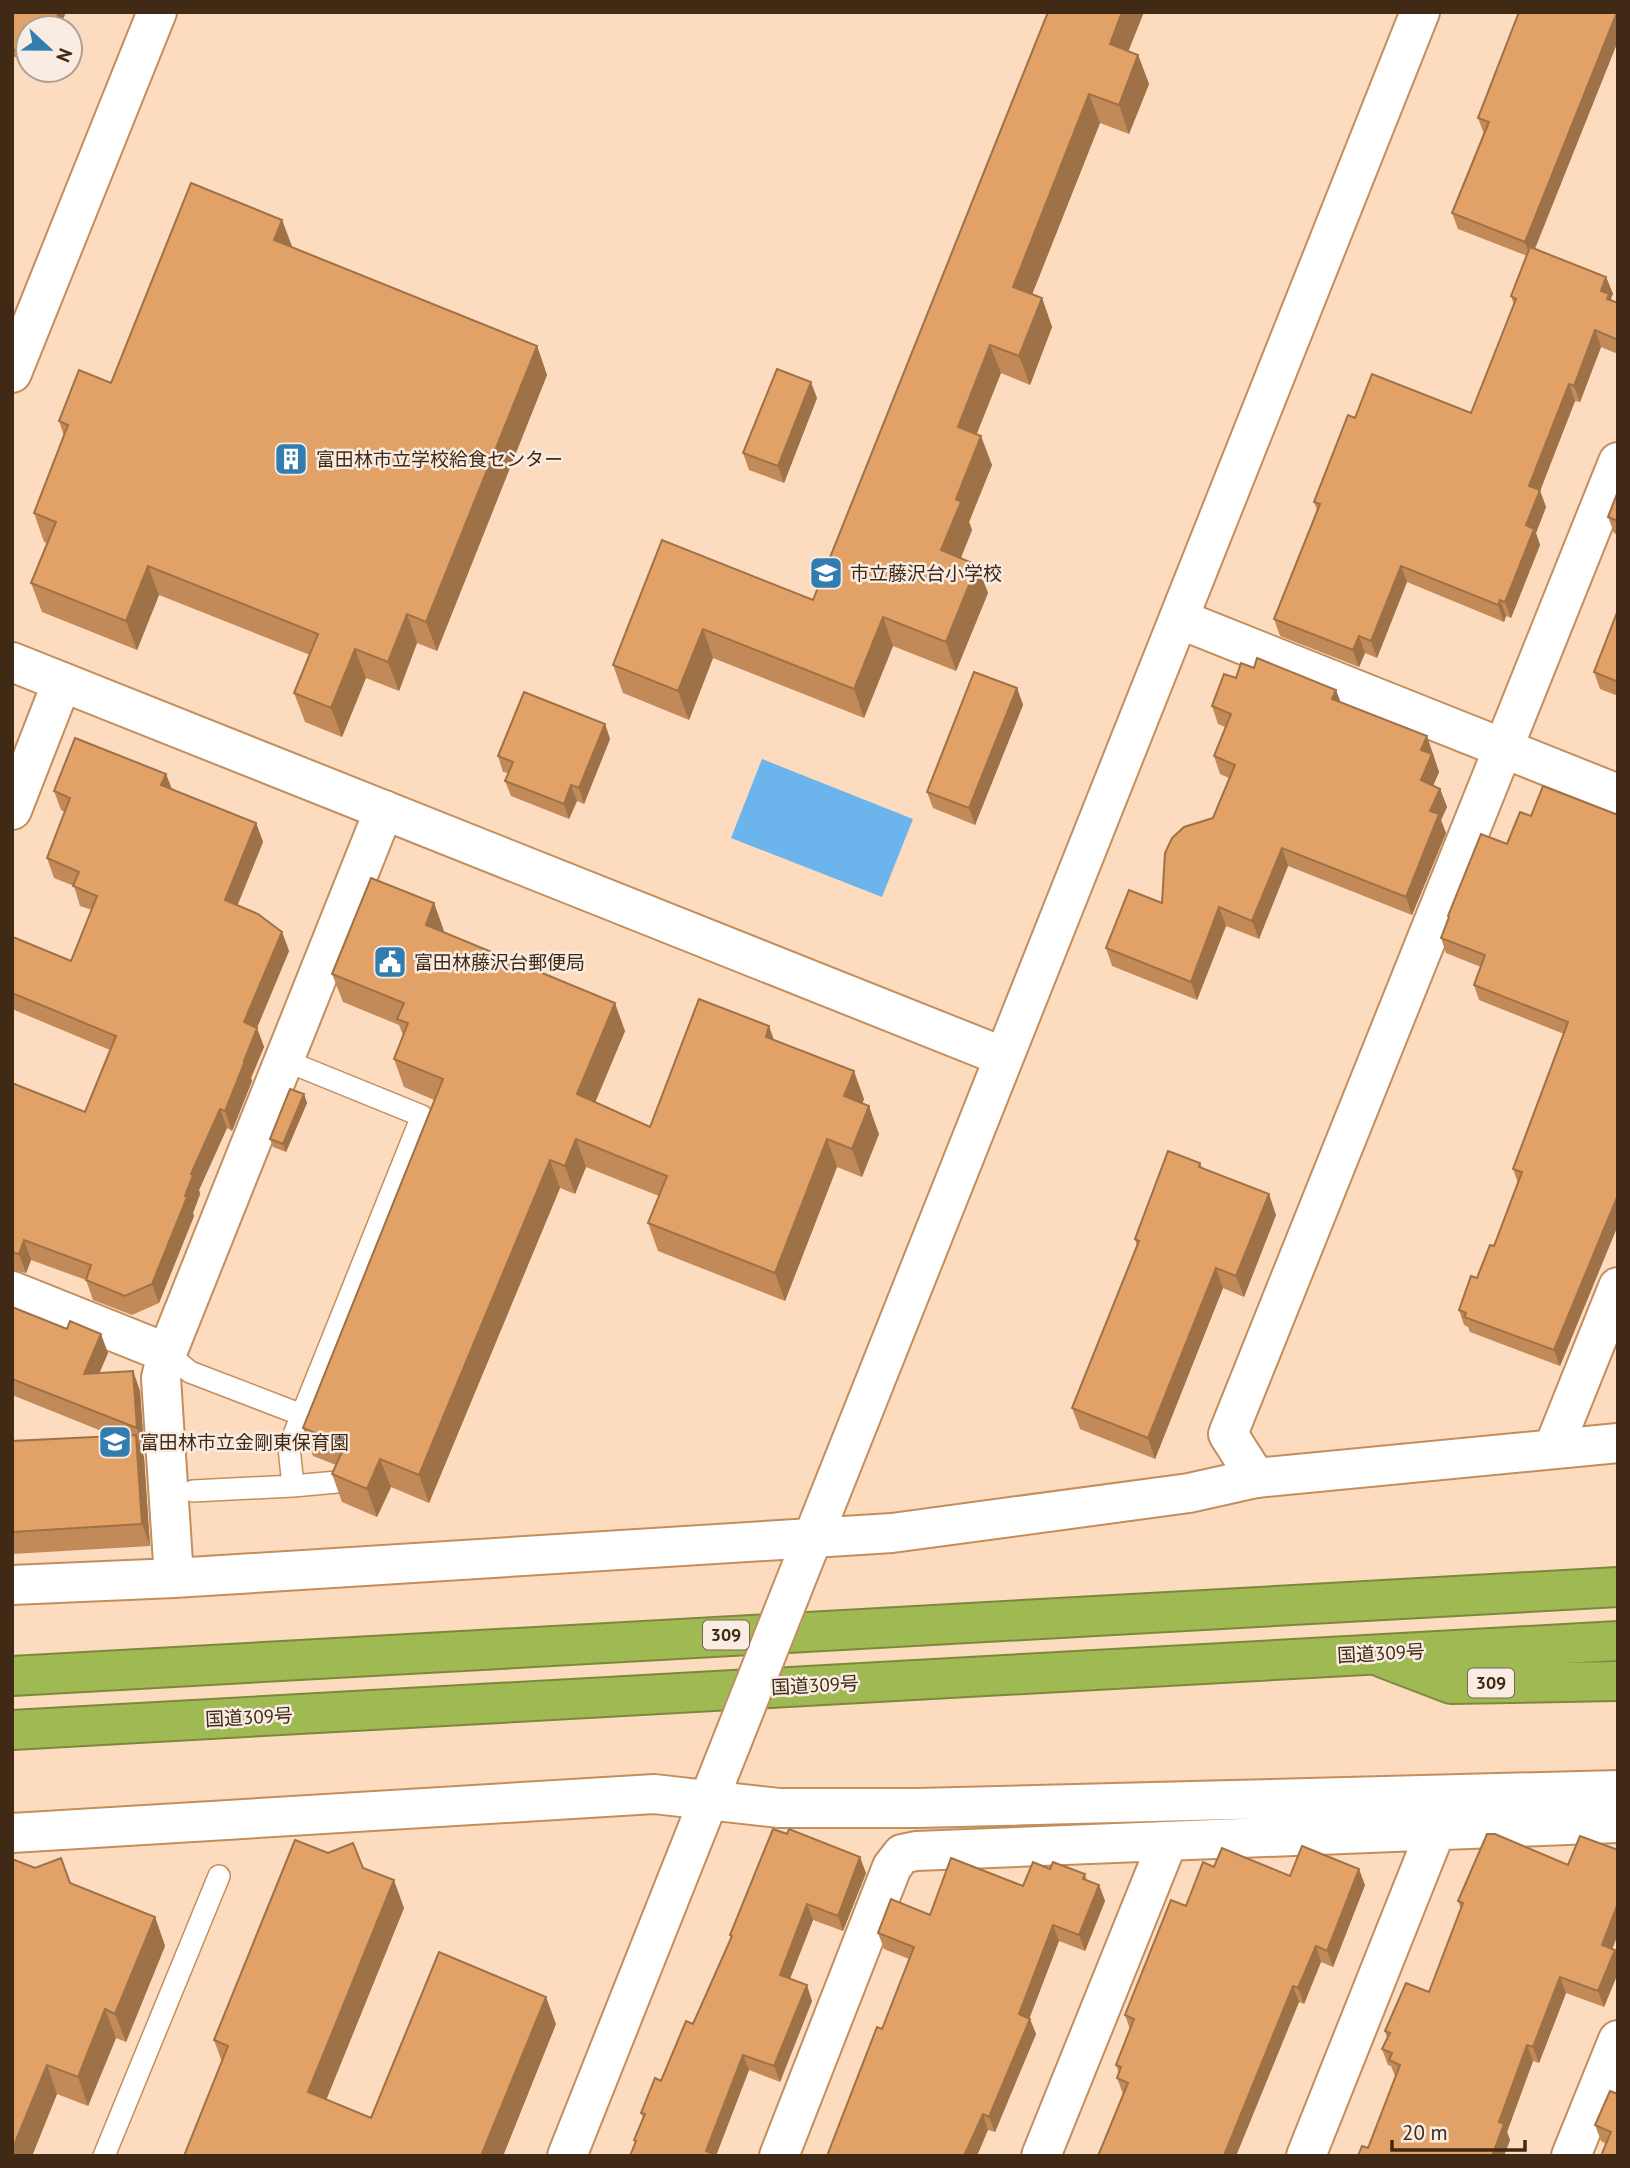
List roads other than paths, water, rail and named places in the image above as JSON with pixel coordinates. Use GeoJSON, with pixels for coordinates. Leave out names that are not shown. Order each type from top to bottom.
{"type":"FeatureCollection","features":[{"type":"Feature","properties":{"kind":"highway","name":"309"},"geometry":{"type":"LineString","coordinates":[[1440,1597],[1618,1571]]}},
{"type":"Feature","properties":{"kind":"highway","name":"309"},"geometry":{"type":"LineString","coordinates":[[12,1676],[1618,1587]]}},
{"type":"Feature","properties":{"kind":"highway","name":"国道309号"},"geometry":{"type":"LineString","coordinates":[[12,1730],[1618,1640]]}},
{"type":"Feature","properties":{"kind":"highway","name":"309"},"geometry":{"type":"LineString","coordinates":[[1370,1653],[1451,1684],[1618,1681]]}},
{"type":"Feature","properties":{"kind":"street"},"geometry":{"type":"LineString","coordinates":[[12,373],[157,12]]}},
{"type":"Feature","properties":{"kind":"street"},"geometry":{"type":"LineString","coordinates":[[567,2156],[1420,12]]}},
{"type":"Feature","properties":{"kind":"street"},"geometry":{"type":"LineString","coordinates":[[1256,1478],[1228,1434],[1618,462]]}},
{"type":"Feature","properties":{"kind":"street"},"geometry":{"type":"LineString","coordinates":[[1179,619],[1618,794]]}},
{"type":"Feature","properties":{"kind":"street"},"geometry":{"type":"LineString","coordinates":[[12,662],[1004,1058]]}},
{"type":"Feature","properties":{"kind":"street"},"geometry":{"type":"LineString","coordinates":[[12,810],[62,682]]}},
{"type":"Feature","properties":{"kind":"street"},"geometry":{"type":"LineString","coordinates":[[174,1578],[161,1378],[167,1353],[384,810]]}},
{"type":"Feature","properties":{"kind":"street"},"geometry":{"type":"LineString","coordinates":[[1553,1449],[1618,1287]]}},
{"type":"Feature","properties":{"kind":"street"},"geometry":{"type":"LineString","coordinates":[[12,1291],[167,1353]]}},
{"type":"Feature","properties":{"kind":"street"},"geometry":{"type":"LineString","coordinates":[[12,1585],[174,1578],[891,1533],[1189,1493],[1256,1478],[1618,1443]]}},
{"type":"Feature","properties":{"kind":"street"},"geometry":{"type":"LineString","coordinates":[[12,1833],[654,1794],[779,1808],[917,1808],[1618,1790]]}},
{"type":"Feature","properties":{"kind":"street"},"geometry":{"type":"LineString","coordinates":[[779,2156],[892,1867],[902,1854],[916,1851],[1168,1840],[1618,1823]]}},
{"type":"Feature","properties":{"kind":"street"},"geometry":{"type":"LineString","coordinates":[[1306,2156],[1436,1830]]}},
{"type":"Feature","properties":{"kind":"street"},"geometry":{"type":"LineString","coordinates":[[1041,2156],[1168,1840]]}},
{"type":"Feature","properties":{"kind":"street"},"geometry":{"type":"LineString","coordinates":[[1572,2156],[1618,2040]]}},
{"type":"Feature","properties":{"kind":"lane"},"geometry":{"type":"LineString","coordinates":[[284,1060],[422,1116],[289,1447],[293,1486]]}},
{"type":"Feature","properties":{"kind":"lane"},"geometry":{"type":"LineString","coordinates":[[167,1353],[190,1372],[302,1415]]}},
{"type":"Feature","properties":{"kind":"lane"},"geometry":{"type":"LineString","coordinates":[[193,1491],[337,1482]]}},
{"type":"Feature","properties":{"kind":"lane"},"geometry":{"type":"LineString","coordinates":[[104,2156],[219,1876]]}},
{"type":"Feature","properties":{"kind":"water"},"geometry":{"type":"Polygon","coordinates":[[[762,759],[913,819],[882,897],[731,838],[762,759]]]}},
{"type":"Feature","properties":{"kind":"place","name":"富田林市立学校給食センター"},"geometry":{"type":"Point","coordinates":[291,459]}},
{"type":"Feature","properties":{"kind":"place","name":"市立藤沢台小学校"},"geometry":{"type":"Point","coordinates":[826,573]}},
{"type":"Feature","properties":{"kind":"place","name":"富田林藤沢台郵便局"},"geometry":{"type":"Point","coordinates":[390,962]}},
{"type":"Feature","properties":{"kind":"place","name":"富田林市立金剛東保育園"},"geometry":{"type":"Point","coordinates":[115,1442]}}]}
